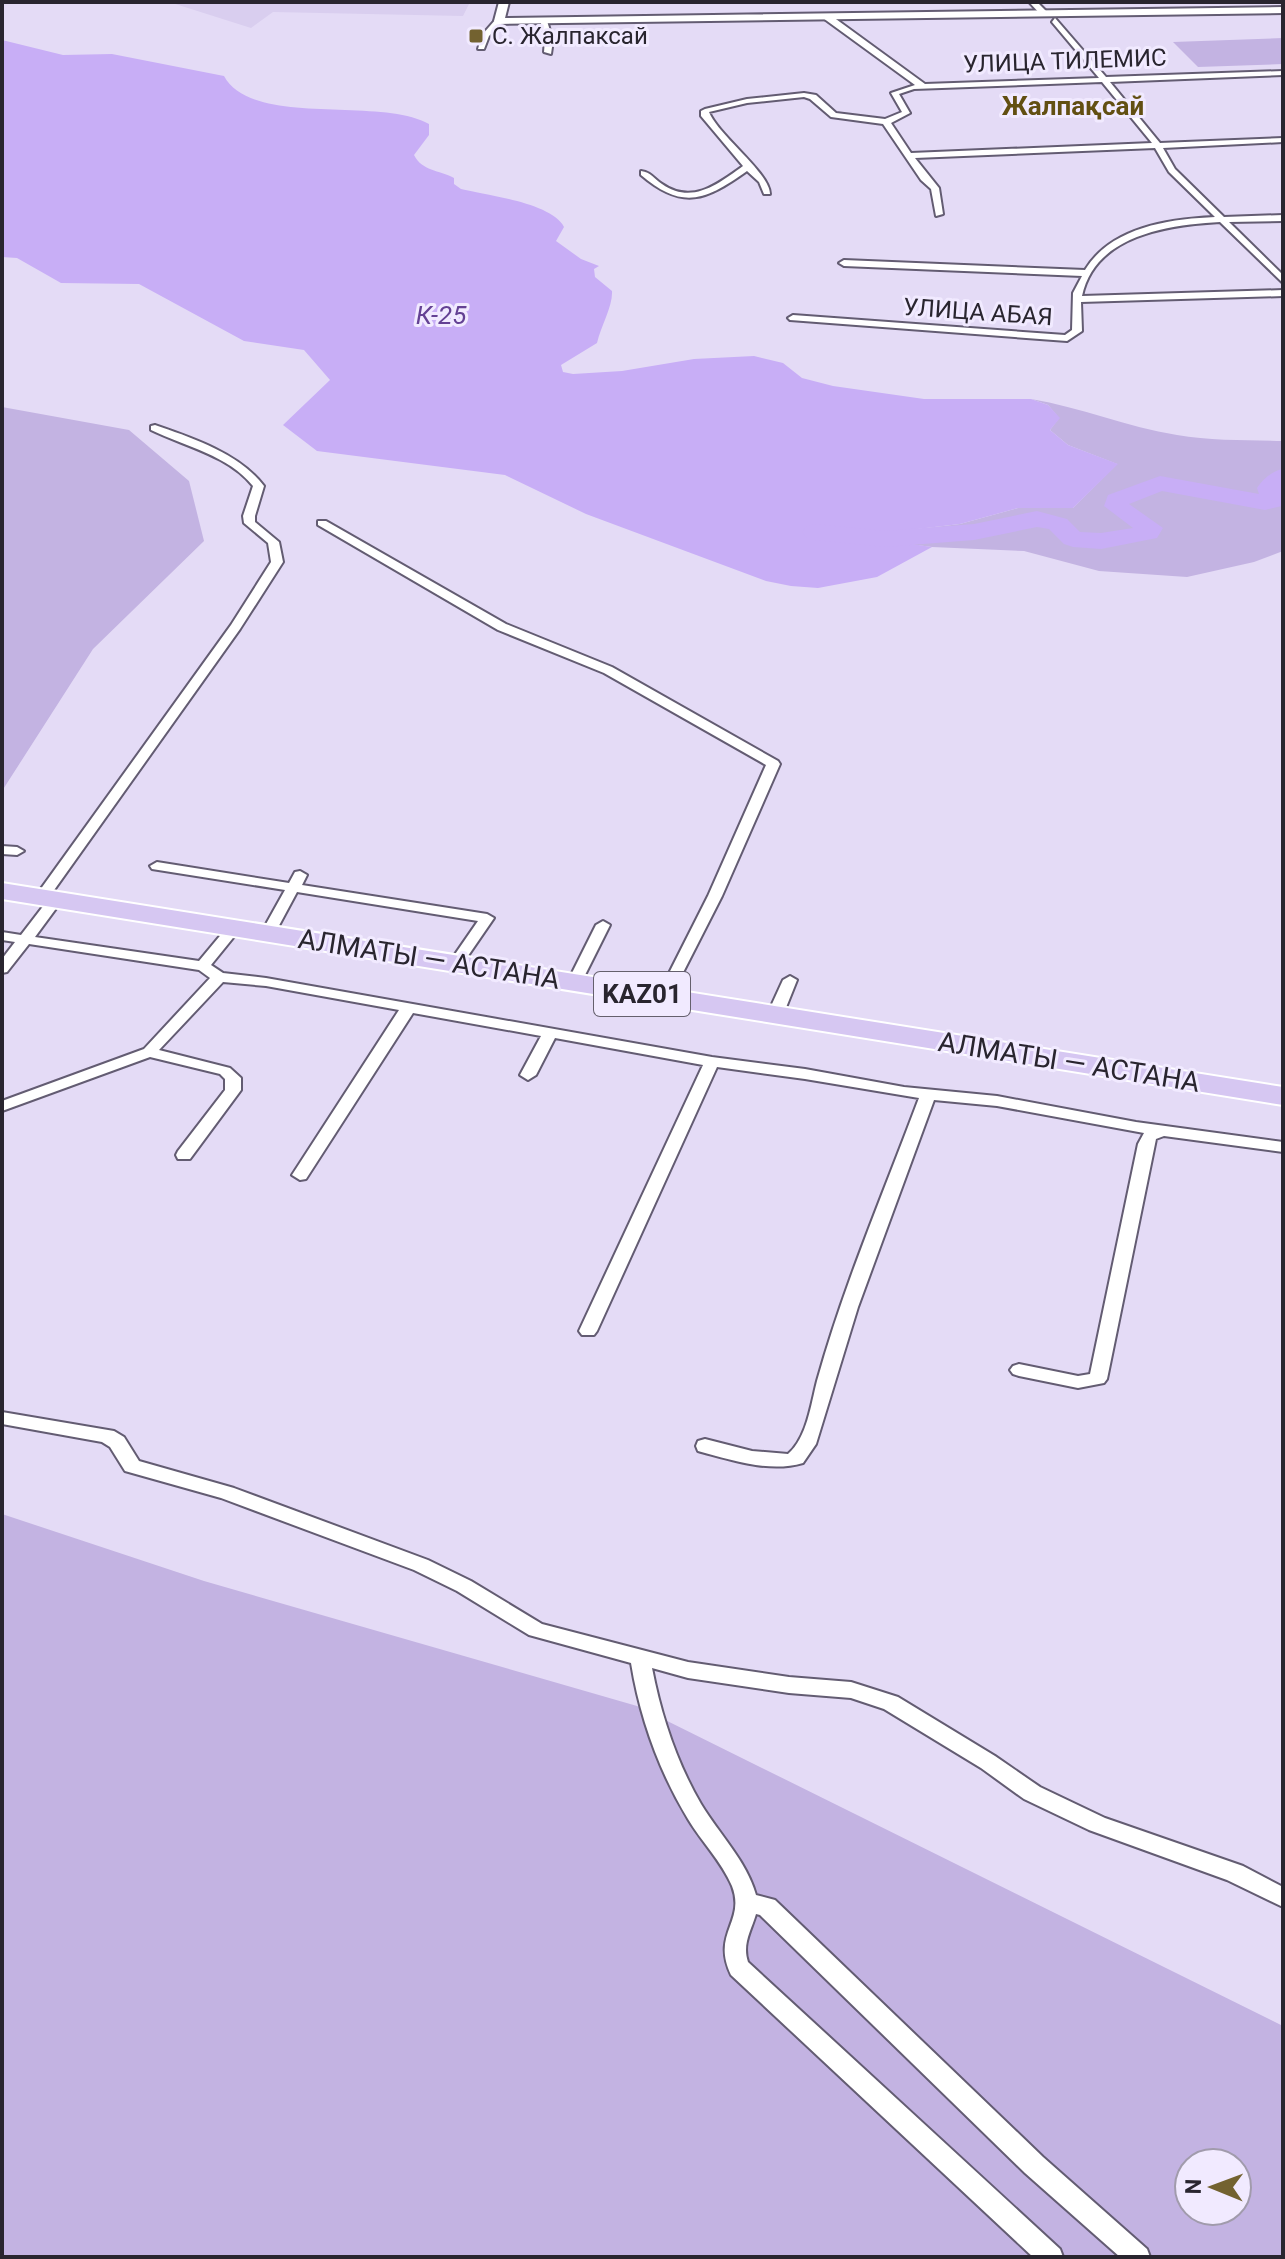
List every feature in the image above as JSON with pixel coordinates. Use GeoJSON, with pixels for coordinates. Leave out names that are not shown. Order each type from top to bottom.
{"type":"FeatureCollection","features":[{"type":"Feature","properties":{"kind":"highway","name":"АЛМАТЫ — АСТАНА"},"geometry":{"type":"LineString","coordinates":[[2,891],[1283,1096]]}},
{"type":"Feature","properties":{"kind":"street"},"geometry":{"type":"LineString","coordinates":[[481,47],[486,35],[499,21],[504,2]]}},
{"type":"Feature","properties":{"kind":"street"},"geometry":{"type":"LineString","coordinates":[[1033,2],[1050,17],[1103,80],[1156,145],[1172,170],[1283,280]]}},
{"type":"Feature","properties":{"kind":"street"},"geometry":{"type":"LineString","coordinates":[[499,21],[826,16],[1050,17],[1283,10]]}},
{"type":"Feature","properties":{"kind":"street"},"geometry":{"type":"LineString","coordinates":[[826,16],[922,86]]}},
{"type":"Feature","properties":{"kind":"street"},"geometry":{"type":"LineString","coordinates":[[543,21],[549,40],[548,52]]}},
{"type":"Feature","properties":{"kind":"street","name":"УЛИЦА ТИЛЕМИС"},"geometry":{"type":"LineString","coordinates":[[886,122],[906,113],[895,93],[922,86],[1283,73]]}},
{"type":"Feature","properties":{"kind":"street"},"geometry":{"type":"LineString","coordinates":[[767,192],[762,177],[748,167],[744,157],[705,116],[705,111],[747,101],[804,95],[813,97],[834,115],[886,122],[908,156],[935,188],[939,214]]}},
{"type":"Feature","properties":{"kind":"street"},"geometry":{"type":"LineString","coordinates":[[908,156],[1283,140]]}},
{"type":"Feature","properties":{"kind":"street"},"geometry":{"type":"LineString","coordinates":[[644,173],[665,193],[689,196],[716,190],[748,167]]}},
{"type":"Feature","properties":{"kind":"street","name":"УЛИЦА АБАЯ"},"geometry":{"type":"LineString","coordinates":[[793,318],[1060,339],[1073,336],[1077,331],[1078,290],[1088,273],[1108,249],[1137,230],[1283,218]]}},
{"type":"Feature","properties":{"kind":"street"},"geometry":{"type":"LineString","coordinates":[[844,263],[1088,273]]}},
{"type":"Feature","properties":{"kind":"street"},"geometry":{"type":"LineString","coordinates":[[1077,299],[1283,293]]}},
{"type":"Feature","properties":{"kind":"street"},"geometry":{"type":"LineString","coordinates":[[2,969],[277,562],[273,542],[250,523],[249,516],[259,486],[252,475],[221,456],[182,443],[155,428]]}},
{"type":"Feature","properties":{"kind":"street"},"geometry":{"type":"LineString","coordinates":[[322,523],[502,627],[608,670],[773,764],[721,883],[664,997]]}},
{"type":"Feature","properties":{"kind":"street"},"geometry":{"type":"LineString","coordinates":[[157,866],[297,880],[487,918],[456,963]]}},
{"type":"Feature","properties":{"kind":"street"},"geometry":{"type":"LineString","coordinates":[[268,933],[297,880]]}},
{"type":"Feature","properties":{"kind":"street"},"geometry":{"type":"LineString","coordinates":[[574,983],[603,925]]}},
{"type":"Feature","properties":{"kind":"street"},"geometry":{"type":"LineString","coordinates":[[203,966],[234,928]]}},
{"type":"Feature","properties":{"kind":"street"},"geometry":{"type":"LineString","coordinates":[[2,936],[203,966],[219,977],[409,1007],[712,1062],[928,1095],[997,1101],[1283,1147]]}},
{"type":"Feature","properties":{"kind":"street"},"geometry":{"type":"LineString","coordinates":[[2,1106],[149,1052],[219,977]]}},
{"type":"Feature","properties":{"kind":"street"},"geometry":{"type":"LineString","coordinates":[[775,1015],[790,980]]}},
{"type":"Feature","properties":{"kind":"street"},"geometry":{"type":"LineString","coordinates":[[300,1175],[409,1007]]}},
{"type":"Feature","properties":{"kind":"street"},"geometry":{"type":"LineString","coordinates":[[528,1075],[550,1033]]}},
{"type":"Feature","properties":{"kind":"street"},"geometry":{"type":"LineString","coordinates":[[149,1052],[225,1071],[233,1078],[233,1090],[184,1155]]}},
{"type":"Feature","properties":{"kind":"street"},"geometry":{"type":"LineString","coordinates":[[588,1331],[712,1062]]}},
{"type":"Feature","properties":{"kind":"street"},"geometry":{"type":"LineString","coordinates":[[705,1446],[778,1460],[791,1460],[800,1455],[814,1425],[832,1360],[928,1095]]}},
{"type":"Feature","properties":{"kind":"street"},"geometry":{"type":"LineString","coordinates":[[1019,1370],[1078,1382],[1098,1379],[1146,1144],[1150,1136],[1164,1130]]}},
{"type":"Feature","properties":{"kind":"street"},"geometry":{"type":"LineString","coordinates":[[2,1418],[107,1436],[117,1442],[132,1466],[227,1493],[312,1522],[435,1572],[536,1630],[640,1658],[742,1679],[851,1690],[891,1703],[976,1754],[1032,1793],[1097,1824],[1235,1873],[1283,1898]]}},
{"type":"Feature","properties":{"kind":"street"},"geometry":{"type":"LineString","coordinates":[[640,1658],[645,1693],[691,1806],[742,1885],[748,1902],[747,1916],[732,1945],[732,1955],[739,1968],[1051,2257]]}},
{"type":"Feature","properties":{"kind":"street"},"geometry":{"type":"LineString","coordinates":[[748,1902],[767,1907],[1034,2165],[1138,2257]]}},
{"type":"Feature","properties":{"kind":"shaded area"},"geometry":{"type":"Polygon","coordinates":[[[169,2],[470,2],[463,16],[273,12],[251,28],[169,2]]]}},
{"type":"Feature","properties":{"kind":"shaded area"},"geometry":{"type":"Polygon","coordinates":[[[1283,38],[1283,64],[1198,67],[1173,42],[1283,38]]]}},
{"type":"Feature","properties":{"kind":"shaded area"},"geometry":{"type":"Polygon","coordinates":[[[1031,399],[1177,435],[1283,441],[1283,551],[1254,562],[1187,577],[1099,571],[1024,551],[932,547],[853,537],[960,524],[1018,508],[1073,508],[1117,464],[1068,445],[1050,430],[1059,418],[1048,405],[1031,399]]]}},
{"type":"Feature","properties":{"kind":"shaded area"},"geometry":{"type":"Polygon","coordinates":[[[2,407],[129,430],[189,481],[204,541],[93,649],[2,791],[2,407]]]}},
{"type":"Feature","properties":{"kind":"shaded area"},"geometry":{"type":"Polygon","coordinates":[[[2,1514],[204,1581],[637,1706],[1283,2026],[1283,2257],[2,2257],[2,1514]]]}},
{"type":"Feature","properties":{"kind":"water","name":"К-25"},"geometry":{"type":"Polygon","coordinates":[[[2,40],[63,55],[112,54],[224,76],[239,92],[261,102],[288,107],[380,112],[407,116],[429,124],[429,135],[414,155],[417,160],[431,170],[454,178],[454,184],[461,189],[517,201],[546,212],[564,227],[556,241],[581,259],[599,266],[594,269],[595,277],[612,291],[609,310],[597,343],[561,365],[563,372],[622,371],[694,359],[754,356],[783,363],[802,378],[833,386],[924,399],[1031,399],[1048,405],[1060,418],[1050,430],[1068,445],[1118,464],[1073,508],[1018,508],[960,524],[858,536],[932,547],[877,577],[818,588],[766,581],[586,514],[505,475],[317,451],[283,425],[330,380],[304,350],[244,341],[139,284],[61,283],[17,258],[2,257],[2,40]]]}},
{"type":"Feature","properties":{"kind":"waterway"},"geometry":{"type":"LineString","coordinates":[[815,532],[885,539],[974,532],[1037,519],[1058,524],[1073,539],[1101,541],[1148,533],[1150,528],[1116,506],[1117,500],[1160,483],[1265,503],[1273,501],[1269,488],[1283,476]]}},
{"type":"Feature","properties":{"kind":"place","name":"С. Жалпаксай"},"geometry":{"type":"Point","coordinates":[476,36]}},
{"type":"Feature","properties":{"kind":"district","name":"Жалпақсай"},"geometry":{"type":"Point","coordinates":[1073,106]}}]}
